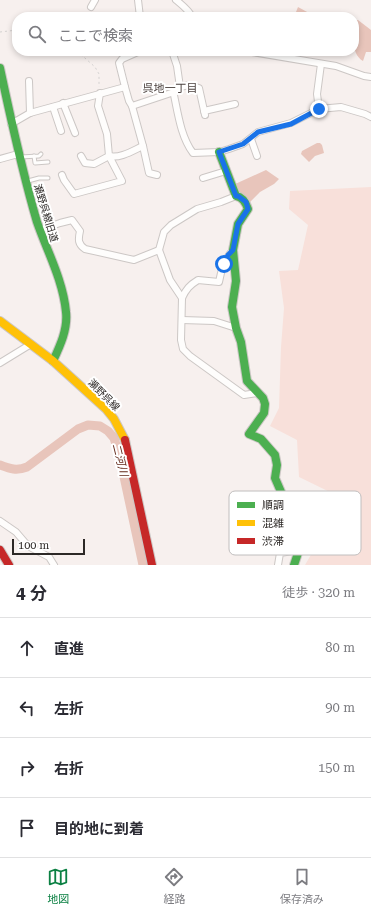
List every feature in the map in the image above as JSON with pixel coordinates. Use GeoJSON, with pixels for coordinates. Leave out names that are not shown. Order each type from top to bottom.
{"type":"FeatureCollection","features":[{"type":"Feature","properties":{"kind":"street"},"geometry":{"type":"LineString","coordinates":[[91,6],[95,0]]}},
{"type":"Feature","properties":{"kind":"street"},"geometry":{"type":"LineString","coordinates":[[138,0],[139,12]]}},
{"type":"Feature","properties":{"kind":"street"},"geometry":{"type":"LineString","coordinates":[[176,0],[189,12]]}},
{"type":"Feature","properties":{"kind":"street"},"geometry":{"type":"LineString","coordinates":[[129,56],[122,59],[120,63],[125,87],[132,106],[149,173],[157,175]]}},
{"type":"Feature","properties":{"kind":"street"},"geometry":{"type":"LineString","coordinates":[[174,56],[177,66],[180,87]]}},
{"type":"Feature","properties":{"kind":"street"},"geometry":{"type":"LineString","coordinates":[[275,56],[336,66],[371,77]]}},
{"type":"Feature","properties":{"kind":"street"},"geometry":{"type":"LineString","coordinates":[[319,109],[317,94],[321,64]]}},
{"type":"Feature","properties":{"kind":"street","name":"瀬野呉線旧道"},"geometry":{"type":"LineString","coordinates":[[0,68],[1,79],[18,155],[40,230],[64,297],[66,321],[62,340],[53,361]]}},
{"type":"Feature","properties":{"kind":"street"},"geometry":{"type":"LineString","coordinates":[[29,81],[30,113]]}},
{"type":"Feature","properties":{"kind":"street"},"geometry":{"type":"LineString","coordinates":[[132,106],[174,92],[180,87],[189,85],[199,88],[204,113],[235,104]]}},
{"type":"Feature","properties":{"kind":"street"},"geometry":{"type":"LineString","coordinates":[[11,124],[30,113],[125,87]]}},
{"type":"Feature","properties":{"kind":"street"},"geometry":{"type":"LineString","coordinates":[[174,92],[179,118],[190,149],[194,153],[198,154],[219,152],[243,144],[258,132],[291,124],[319,109],[341,106],[371,117]]}},
{"type":"Feature","properties":{"kind":"street"},"geometry":{"type":"LineString","coordinates":[[62,175],[74,194],[122,181],[109,156],[107,134],[98,106],[100,93]]}},
{"type":"Feature","properties":{"kind":"street"},"geometry":{"type":"LineString","coordinates":[[63,103],[75,133]]}},
{"type":"Feature","properties":{"kind":"street"},"geometry":{"type":"LineString","coordinates":[[53,107],[61,131]]}},
{"type":"Feature","properties":{"kind":"street"},"geometry":{"type":"LineString","coordinates":[[250,139],[257,156]]}},
{"type":"Feature","properties":{"kind":"street"},"geometry":{"type":"LineString","coordinates":[[81,156],[85,164],[94,164],[109,156],[114,158],[143,146]]}},
{"type":"Feature","properties":{"kind":"street"},"geometry":{"type":"LineString","coordinates":[[219,152],[236,196],[246,202],[248,209],[238,224],[233,250],[236,281],[232,307],[236,328],[241,342],[246,381],[263,398],[265,404],[264,413],[249,434],[261,439],[275,456],[277,465],[276,478],[280,491]]}},
{"type":"Feature","properties":{"kind":"street"},"geometry":{"type":"LineString","coordinates":[[0,159],[18,155]]}},
{"type":"Feature","properties":{"kind":"street"},"geometry":{"type":"LineString","coordinates":[[203,178],[226,171]]}},
{"type":"Feature","properties":{"kind":"street"},"geometry":{"type":"LineString","coordinates":[[182,298],[170,280],[159,250],[164,232],[171,225],[197,209],[236,196]]}},
{"type":"Feature","properties":{"kind":"street"},"geometry":{"type":"LineString","coordinates":[[40,230],[60,222],[72,220],[80,231],[78,239],[80,245],[85,249],[134,260],[159,250]]}},
{"type":"Feature","properties":{"kind":"street"},"geometry":{"type":"LineString","coordinates":[[233,250],[226,259],[219,282],[198,280],[189,286],[182,298],[181,340],[184,349],[190,356],[244,395],[257,393]]}},
{"type":"Feature","properties":{"kind":"street"},"geometry":{"type":"LineString","coordinates":[[182,320],[214,321],[236,328]]}},
{"type":"Feature","properties":{"kind":"street","name":"瀬野呉線"},"geometry":{"type":"LineString","coordinates":[[0,321],[53,361],[106,409],[121,430],[125,440],[152,565]]}},
{"type":"Feature","properties":{"kind":"street"},"geometry":{"type":"LineString","coordinates":[[0,363],[31,344]]}},
{"type":"Feature","properties":{"kind":"street"},"geometry":{"type":"LineString","coordinates":[[0,521],[16,532],[28,546],[49,557],[54,565]]}},
{"type":"Feature","properties":{"kind":"street"},"geometry":{"type":"LineString","coordinates":[[0,550],[9,565]]}},
{"type":"Feature","properties":{"kind":"street"},"geometry":{"type":"LineString","coordinates":[[278,565],[280,555]]}},
{"type":"Feature","properties":{"kind":"street"},"geometry":{"type":"LineString","coordinates":[[294,565],[297,555]]}},
{"type":"Feature","properties":{"kind":"lane"},"geometry":{"type":"LineString","coordinates":[[18,155],[39,156],[41,154]]}},
{"type":"Feature","properties":{"kind":"lane"},"geometry":{"type":"LineString","coordinates":[[34,156],[35,163],[48,162]]}},
{"type":"Feature","properties":{"kind":"lane"},"geometry":{"type":"LineString","coordinates":[[26,181],[39,178],[48,178]]}},
{"type":"Feature","properties":{"kind":"path"},"geometry":{"type":"LineString","coordinates":[[0,32],[12,31]]}},
{"type":"Feature","properties":{"kind":"path"},"geometry":{"type":"LineString","coordinates":[[83,56],[95,67],[99,74],[100,93]]}},
{"type":"Feature","properties":{"kind":"shaded area"},"geometry":{"type":"Polygon","coordinates":[[[298,7],[307,12],[296,12],[298,7]]]}},
{"type":"Feature","properties":{"kind":"shaded area"},"geometry":{"type":"Polygon","coordinates":[[[359,21],[371,30],[371,52],[366,52],[363,61],[359,58],[359,21]]]}},
{"type":"Feature","properties":{"kind":"shaded area"},"geometry":{"type":"Polygon","coordinates":[[[317,143],[322,145],[324,153],[315,156],[309,162],[301,154],[302,151],[317,143]]]}},
{"type":"Feature","properties":{"kind":"shaded area"},"geometry":{"type":"Polygon","coordinates":[[[266,170],[279,179],[274,184],[260,192],[250,202],[235,191],[233,185],[266,170]]]}},
{"type":"Feature","properties":{"kind":"shaded area"},"geometry":{"type":"Polygon","coordinates":[[[371,187],[371,565],[305,565],[311,555],[361,555],[361,491],[328,491],[299,477],[297,440],[270,426],[279,408],[284,308],[279,271],[298,270],[308,225],[289,209],[290,191],[371,187]]]}},
{"type":"Feature","properties":{"kind":"waterway","name":"二河川"},"geometry":{"type":"LineString","coordinates":[[0,465],[14,469],[27,467],[78,429],[88,425],[100,426],[108,431],[114,438],[120,458],[143,565]]}},
{"type":"Feature","properties":{"kind":"traffic: fast"},"geometry":{"type":"LineString","coordinates":[[0,68],[17,145],[37,222],[58,277],[64,300],[66,312],[65,331],[53,361]]}},
{"type":"Feature","properties":{"kind":"traffic: fast"},"geometry":{"type":"LineString","coordinates":[[219,152],[236,196],[244,201],[248,209],[238,224],[233,250],[236,281],[232,307],[236,328],[241,342],[247,381],[263,398],[265,404],[264,413],[249,434],[261,439],[275,455],[277,465],[275,478],[281,491]]}},
{"type":"Feature","properties":{"kind":"traffic: fast"},"geometry":{"type":"LineString","coordinates":[[294,565],[297,555]]}},
{"type":"Feature","properties":{"kind":"traffic: slow"},"geometry":{"type":"LineString","coordinates":[[0,321],[53,361],[106,409],[114,419],[125,440]]}},
{"type":"Feature","properties":{"kind":"traffic: jam"},"geometry":{"type":"LineString","coordinates":[[125,440],[152,565]]}},
{"type":"Feature","properties":{"kind":"traffic: jam"},"geometry":{"type":"LineString","coordinates":[[0,550],[9,565]]}},
{"type":"Feature","properties":{"kind":"district","name":"呉地一丁目"},"geometry":{"type":"Point","coordinates":[170,88]}},
{"type":"Feature","properties":{"kind":"route"},"geometry":{"type":"LineString","coordinates":[[224,264],[228,255],[233,250],[238,224],[248,209],[246,202],[236,196],[219,152],[243,144],[258,132],[291,124],[319,109]]}}]}
